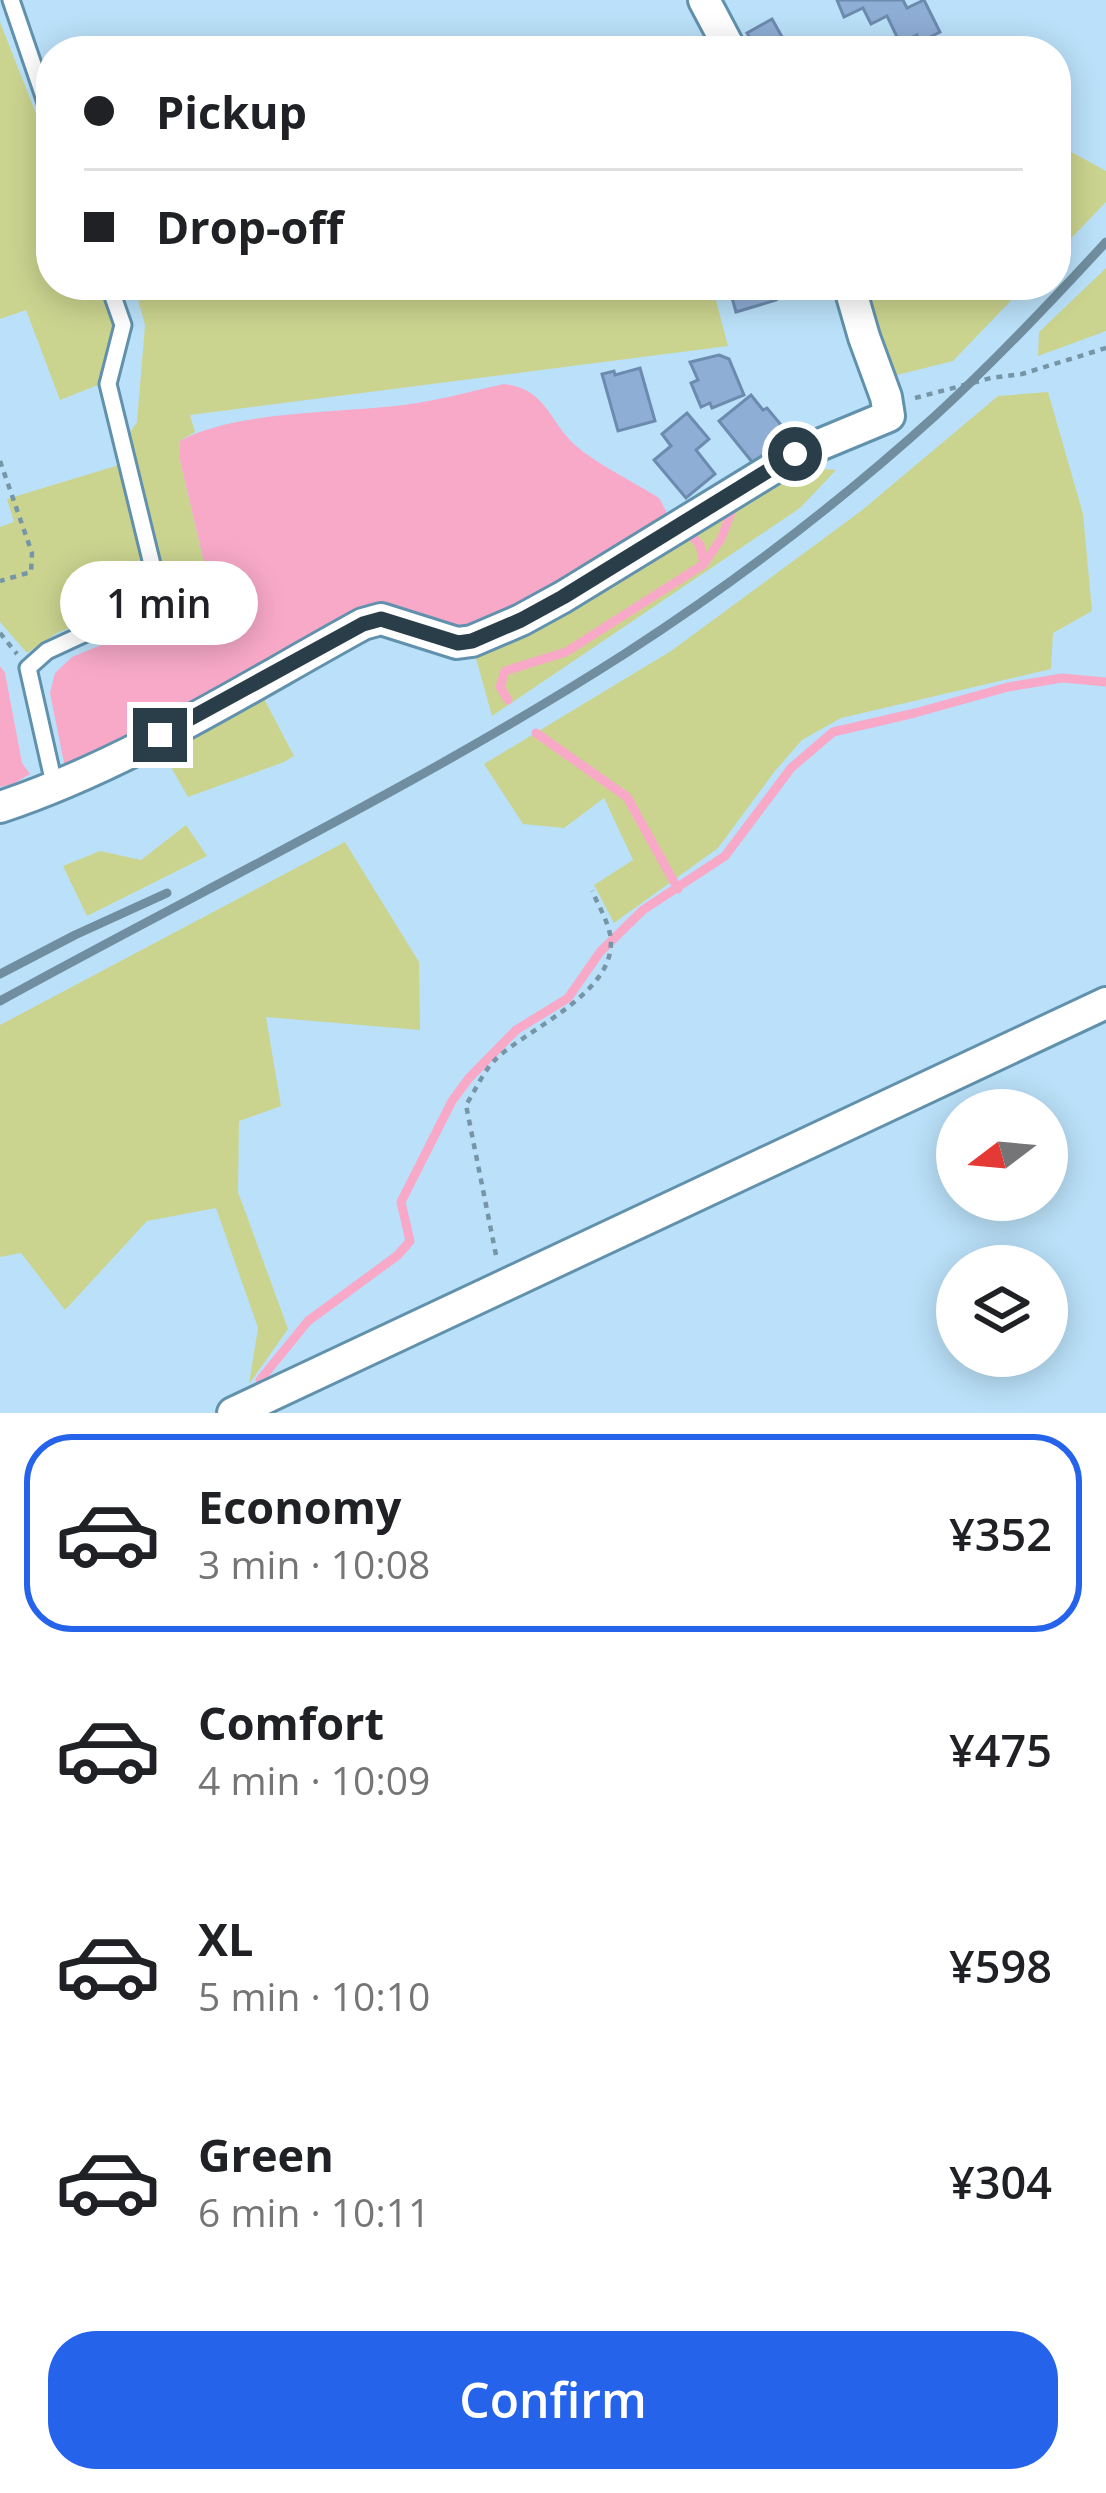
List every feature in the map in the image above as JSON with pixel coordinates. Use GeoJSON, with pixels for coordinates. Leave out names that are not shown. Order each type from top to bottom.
{"type":"FeatureCollection","features":[{"type":"Feature","properties":{"kind":"street"},"geometry":{"type":"LineString","coordinates":[[704,0],[723,36]]}},
{"type":"Feature","properties":{"kind":"street"},"geometry":{"type":"LineString","coordinates":[[0,806],[55,788],[363,624],[381,619],[458,643],[521,620],[795,454],[889,416],[853,300]]}},
{"type":"Feature","properties":{"kind":"street"},"geometry":{"type":"LineString","coordinates":[[233,1413],[1106,1003]]}},
{"type":"Feature","properties":{"kind":"lane"},"geometry":{"type":"LineString","coordinates":[[11,0],[36,73]]}},
{"type":"Feature","properties":{"kind":"lane"},"geometry":{"type":"LineString","coordinates":[[55,788],[28,668],[47,651],[155,601],[159,593],[108,384],[123,326],[114,300]]}},
{"type":"Feature","properties":{"kind":"path"},"geometry":{"type":"LineString","coordinates":[[886,398],[907,401],[1022,374],[1106,347]]}},
{"type":"Feature","properties":{"kind":"path"},"geometry":{"type":"LineString","coordinates":[[0,461],[32,553],[31,572],[0,581]]}},
{"type":"Feature","properties":{"kind":"path"},"geometry":{"type":"LineString","coordinates":[[502,1287],[466,1105],[494,1060],[569,1008],[599,976],[610,951],[610,934],[592,891]]}},
{"type":"Feature","properties":{"kind":"green space"},"geometry":{"type":"Polygon","coordinates":[[[0,22],[36,114],[36,300],[105,300],[114,326],[98,385],[60,400],[26,310],[0,319],[0,22]]]}},
{"type":"Feature","properties":{"kind":"green space"},"geometry":{"type":"Polygon","coordinates":[[[1071,152],[1106,171],[1106,202],[1071,238],[1071,152]]]}},
{"type":"Feature","properties":{"kind":"green space"},"geometry":{"type":"Polygon","coordinates":[[[1106,268],[1106,331],[1038,356],[1039,332],[1106,268]]]}},
{"type":"Feature","properties":{"kind":"green space"},"geometry":{"type":"Polygon","coordinates":[[[138,300],[716,300],[728,346],[190,415],[195,432],[180,441],[180,460],[210,588],[206,602],[190,610],[171,604],[128,435],[137,422],[145,325],[138,300]]]}},
{"type":"Feature","properties":{"kind":"green space"},"geometry":{"type":"Polygon","coordinates":[[[868,300],[1012,300],[953,361],[889,377],[868,300]]]}},
{"type":"Feature","properties":{"kind":"green space"},"geometry":{"type":"Polygon","coordinates":[[[1048,392],[1083,514],[1092,611],[1053,633],[1051,669],[841,718],[802,740],[718,848],[614,923],[594,885],[633,860],[604,798],[564,828],[523,824],[484,764],[671,651],[861,511],[998,396],[1048,392]]]}},
{"type":"Feature","properties":{"kind":"green space"},"geometry":{"type":"Polygon","coordinates":[[[119,465],[150,594],[57,633],[27,653],[0,622],[0,527],[14,522],[7,499],[119,465]]]}},
{"type":"Feature","properties":{"kind":"green space"},"geometry":{"type":"Polygon","coordinates":[[[809,468],[836,470],[800,508],[492,716],[475,655],[722,509],[809,468]]]}},
{"type":"Feature","properties":{"kind":"green space"},"geometry":{"type":"Polygon","coordinates":[[[262,695],[294,756],[188,797],[160,748],[262,695]]]}},
{"type":"Feature","properties":{"kind":"green space"},"geometry":{"type":"Polygon","coordinates":[[[186,825],[207,856],[87,916],[63,866],[100,851],[141,860],[186,825]]]}},
{"type":"Feature","properties":{"kind":"green space"},"geometry":{"type":"Polygon","coordinates":[[[345,842],[419,962],[420,1030],[266,1017],[281,1106],[239,1121],[238,1192],[288,1329],[249,1384],[258,1328],[216,1208],[147,1221],[65,1310],[21,1253],[0,1257],[0,1025],[345,842]]]}},
{"type":"Feature","properties":{"kind":"shaded area"},"geometry":{"type":"Polygon","coordinates":[[[504,384],[529,392],[576,446],[659,498],[666,511],[663,525],[551,595],[461,634],[351,616],[73,765],[64,763],[50,693],[55,673],[72,657],[206,602],[210,588],[180,460],[180,441],[228,424],[416,403],[504,384]]]}},
{"type":"Feature","properties":{"kind":"shaded area"},"geometry":{"type":"Polygon","coordinates":[[[0,666],[22,763],[30,774],[0,787],[0,666]]]}},
{"type":"Feature","properties":{"kind":"building"},"geometry":{"type":"Polygon","coordinates":[[[837,0],[903,0],[907,8],[924,0],[940,32],[897,36],[887,16],[871,24],[863,8],[844,17],[837,0]]]}},
{"type":"Feature","properties":{"kind":"building"},"geometry":{"type":"Polygon","coordinates":[[[772,19],[782,36],[749,36],[772,19]]]}},
{"type":"Feature","properties":{"kind":"building"},"geometry":{"type":"Polygon","coordinates":[[[733,300],[776,300],[736,312],[733,300]]]}},
{"type":"Feature","properties":{"kind":"building"},"geometry":{"type":"Polygon","coordinates":[[[719,355],[729,359],[744,395],[712,408],[710,403],[701,407],[691,383],[698,380],[690,362],[719,355]]]}},
{"type":"Feature","properties":{"kind":"building"},"geometry":{"type":"Polygon","coordinates":[[[640,368],[655,421],[618,431],[602,374],[640,368]]]}},
{"type":"Feature","properties":{"kind":"building"},"geometry":{"type":"Polygon","coordinates":[[[751,395],[787,432],[771,445],[776,452],[757,468],[719,421],[751,395]]]}},
{"type":"Feature","properties":{"kind":"building"},"geometry":{"type":"Polygon","coordinates":[[[687,413],[709,439],[696,450],[715,474],[686,498],[654,460],[671,446],[662,434],[687,413]]]}},
{"type":"Feature","properties":{"kind":"waterway"},"geometry":{"type":"LineString","coordinates":[[705,562],[738,505]]}},
{"type":"Feature","properties":{"kind":"waterway"},"geometry":{"type":"LineString","coordinates":[[508,700],[500,687],[505,671],[566,652],[704,564],[700,545],[688,532]]}},
{"type":"Feature","properties":{"kind":"waterway"},"geometry":{"type":"LineString","coordinates":[[260,1380],[308,1321],[398,1255],[410,1241],[401,1202],[452,1101],[469,1078],[516,1030],[568,998],[600,952],[643,910],[725,856],[791,768],[833,732],[1008,687],[1062,678],[1106,682]]}},
{"type":"Feature","properties":{"kind":"waterway"},"geometry":{"type":"LineString","coordinates":[[536,733],[627,797],[678,889]]}},
{"type":"Feature","properties":{"kind":"railway"},"geometry":{"type":"LineString","coordinates":[[1071,279],[1106,242]]}},
{"type":"Feature","properties":{"kind":"railway"},"geometry":{"type":"LineString","coordinates":[[0,1001],[473,746],[666,626],[785,541],[899,448],[1051,300]]}},
{"type":"Feature","properties":{"kind":"railway"},"geometry":{"type":"LineString","coordinates":[[0,974],[167,893]]}},
{"type":"Feature","properties":{"kind":"route"},"geometry":{"type":"LineString","coordinates":[[160,735],[363,624],[381,619],[458,643],[521,620],[795,454]]}}]}
